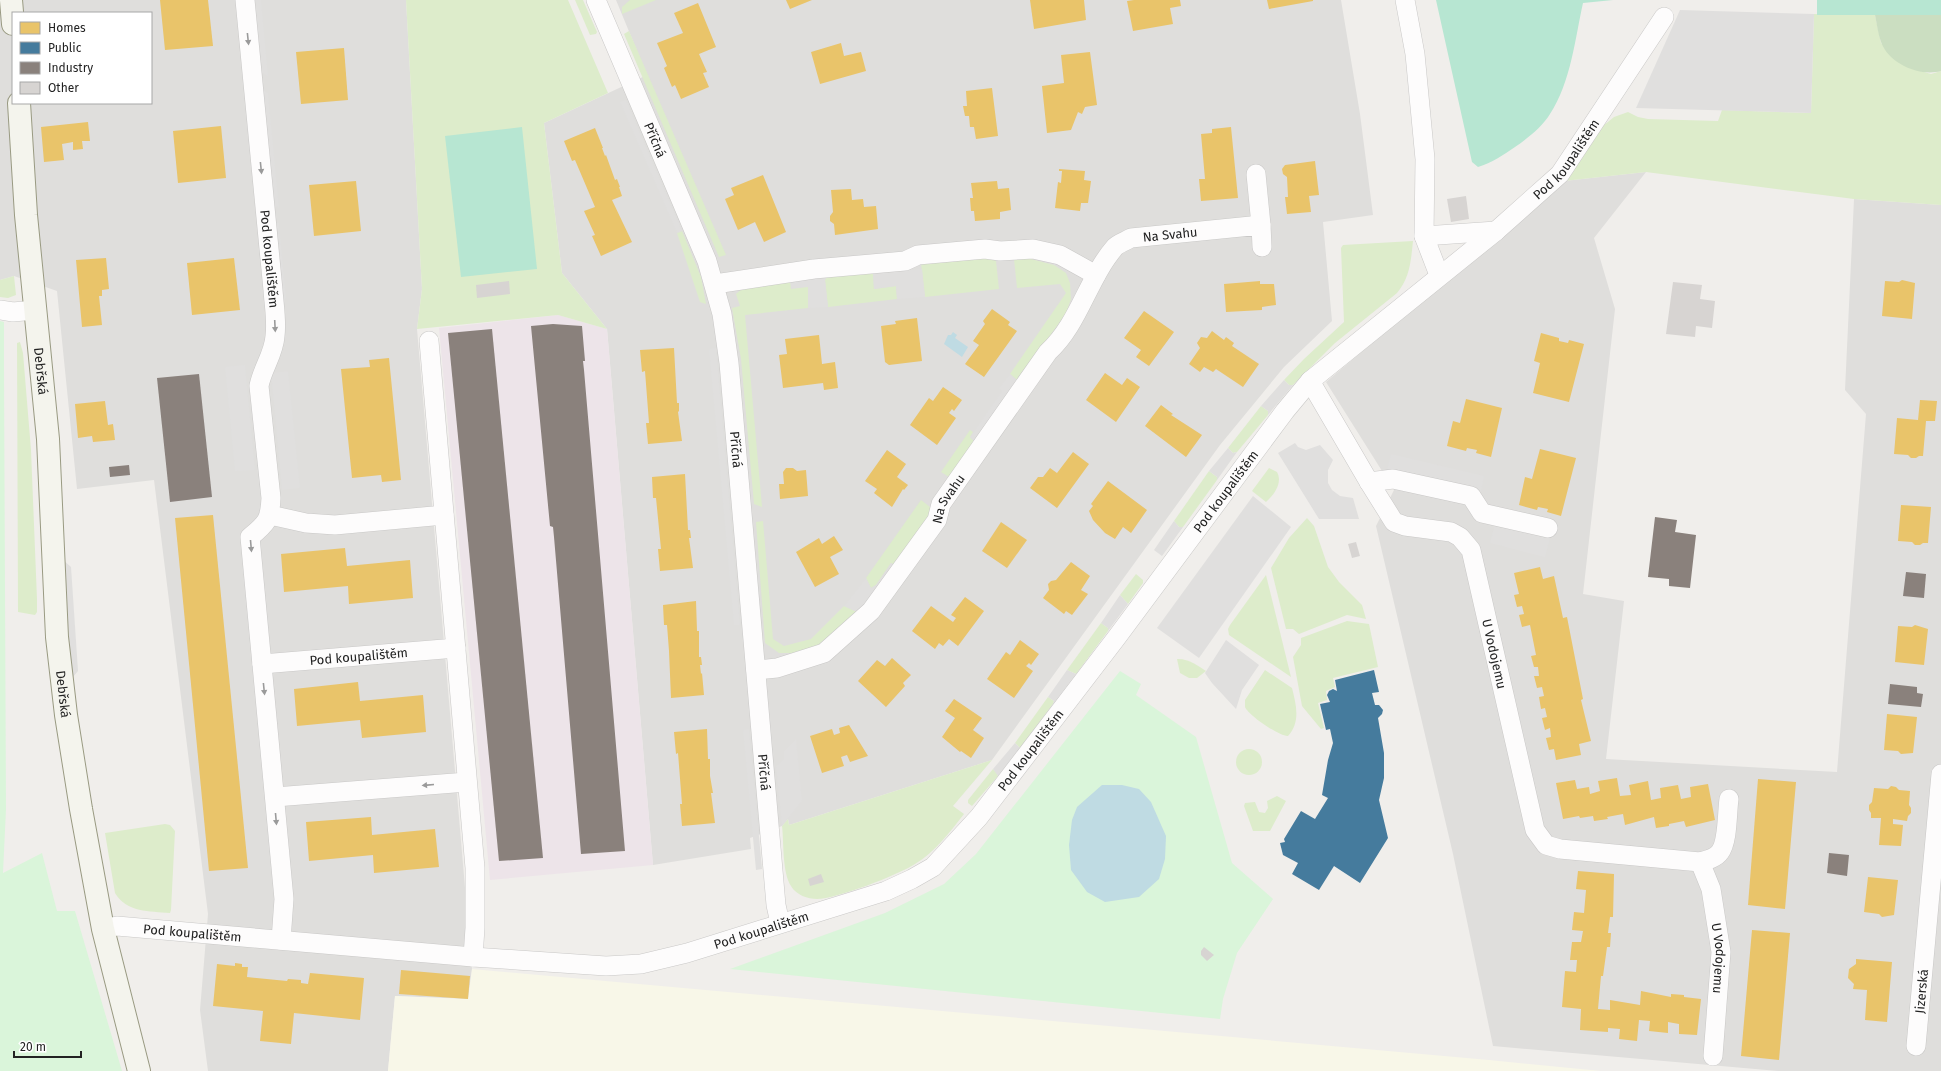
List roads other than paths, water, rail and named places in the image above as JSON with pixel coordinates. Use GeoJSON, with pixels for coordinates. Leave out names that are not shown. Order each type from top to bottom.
{"type":"FeatureCollection","features":[{"type":"Feature","properties":{"kind":"main road"},"geometry":{"type":"LineString","coordinates":[[11,0],[12,12]]}},
{"type":"Feature","properties":{"kind":"main road","name":"Debřská"},"geometry":{"type":"LineString","coordinates":[[19,104],[35,310],[48,439],[57,637],[66,715],[103,929],[139,1071]]}},
{"type":"Feature","properties":{"kind":"street","name":"Pod koupalištěm"},"geometry":{"type":"LineString","coordinates":[[245,0],[273,290],[275,336],[259,386],[271,498],[270,515]]}},
{"type":"Feature","properties":{"kind":"street"},"geometry":{"type":"LineString","coordinates":[[1405,0],[1416,54],[1425,159],[1424,236],[1439,275]]}},
{"type":"Feature","properties":{"kind":"street","name":"Příčná"},"geometry":{"type":"LineString","coordinates":[[601,2],[707,261],[715,284],[728,345],[776,905],[780,923]]}},
{"type":"Feature","properties":{"kind":"street","name":"Pod koupalištěm"},"geometry":{"type":"LineString","coordinates":[[103,929],[117,926],[472,957],[606,966],[641,964],[686,953],[886,891],[912,880],[933,867],[979,817],[1117,637],[1285,411],[1310,381],[1439,275],[1496,231],[1560,174],[1664,17]]}},
{"type":"Feature","properties":{"kind":"street"},"geometry":{"type":"LineString","coordinates":[[1256,174],[1262,247]]}},
{"type":"Feature","properties":{"kind":"street","name":"Na Svahu"},"geometry":{"type":"LineString","coordinates":[[756,670],[777,668],[824,653],[871,611],[937,520],[941,504],[945,498],[1048,352],[1056,344],[1079,308],[1096,275],[1116,246],[1131,238],[1261,225]]}},
{"type":"Feature","properties":{"kind":"street"},"geometry":{"type":"LineString","coordinates":[[1424,236],[1496,231]]}},
{"type":"Feature","properties":{"kind":"street"},"geometry":{"type":"LineString","coordinates":[[715,284],[814,269],[905,261],[918,255],[985,249],[1000,251],[1033,249],[1060,255],[1096,275]]}},
{"type":"Feature","properties":{"kind":"street"},"geometry":{"type":"LineString","coordinates":[[0,310],[13,312],[35,310]]}},
{"type":"Feature","properties":{"kind":"street"},"geometry":{"type":"LineString","coordinates":[[429,341],[475,868],[475,928],[472,957]]}},
{"type":"Feature","properties":{"kind":"street","name":"U Vodojemu"},"geometry":{"type":"LineString","coordinates":[[1310,381],[1394,522],[1404,526],[1452,532],[1460,537],[1471,550],[1535,830],[1546,845],[1560,849],[1700,862],[1711,889],[1720,952],[1713,1056]]}},
{"type":"Feature","properties":{"kind":"street"},"geometry":{"type":"LineString","coordinates":[[1369,482],[1392,479],[1471,496],[1482,513],[1548,528]]}},
{"type":"Feature","properties":{"kind":"street"},"geometry":{"type":"LineString","coordinates":[[281,940],[284,899],[250,537],[260,528],[270,515],[306,524],[335,526],[444,515]]}},
{"type":"Feature","properties":{"kind":"street","name":"Pod koupalištěm"},"geometry":{"type":"LineString","coordinates":[[262,664],[456,648]]}},
{"type":"Feature","properties":{"kind":"street","name":"Jizerská"},"geometry":{"type":"LineString","coordinates":[[1916,1046],[1934,938],[1941,774]]}},
{"type":"Feature","properties":{"kind":"street"},"geometry":{"type":"LineString","coordinates":[[274,797],[467,782]]}},
{"type":"Feature","properties":{"kind":"street"},"geometry":{"type":"LineString","coordinates":[[1700,862],[1711,859],[1720,852],[1724,844],[1729,799]]}},
{"type":"Feature","properties":{"kind":"water"},"geometry":{"type":"Polygon","coordinates":[[[953,332],[957,335],[955,338],[968,347],[962,357],[944,344],[948,335],[951,335],[953,332]]]}},
{"type":"Feature","properties":{"kind":"water"},"geometry":{"type":"Polygon","coordinates":[[[1102,785],[1122,785],[1139,789],[1151,802],[1166,836],[1165,859],[1159,879],[1139,897],[1105,902],[1087,892],[1071,870],[1069,845],[1072,820],[1077,807],[1102,785]]]}}]}
